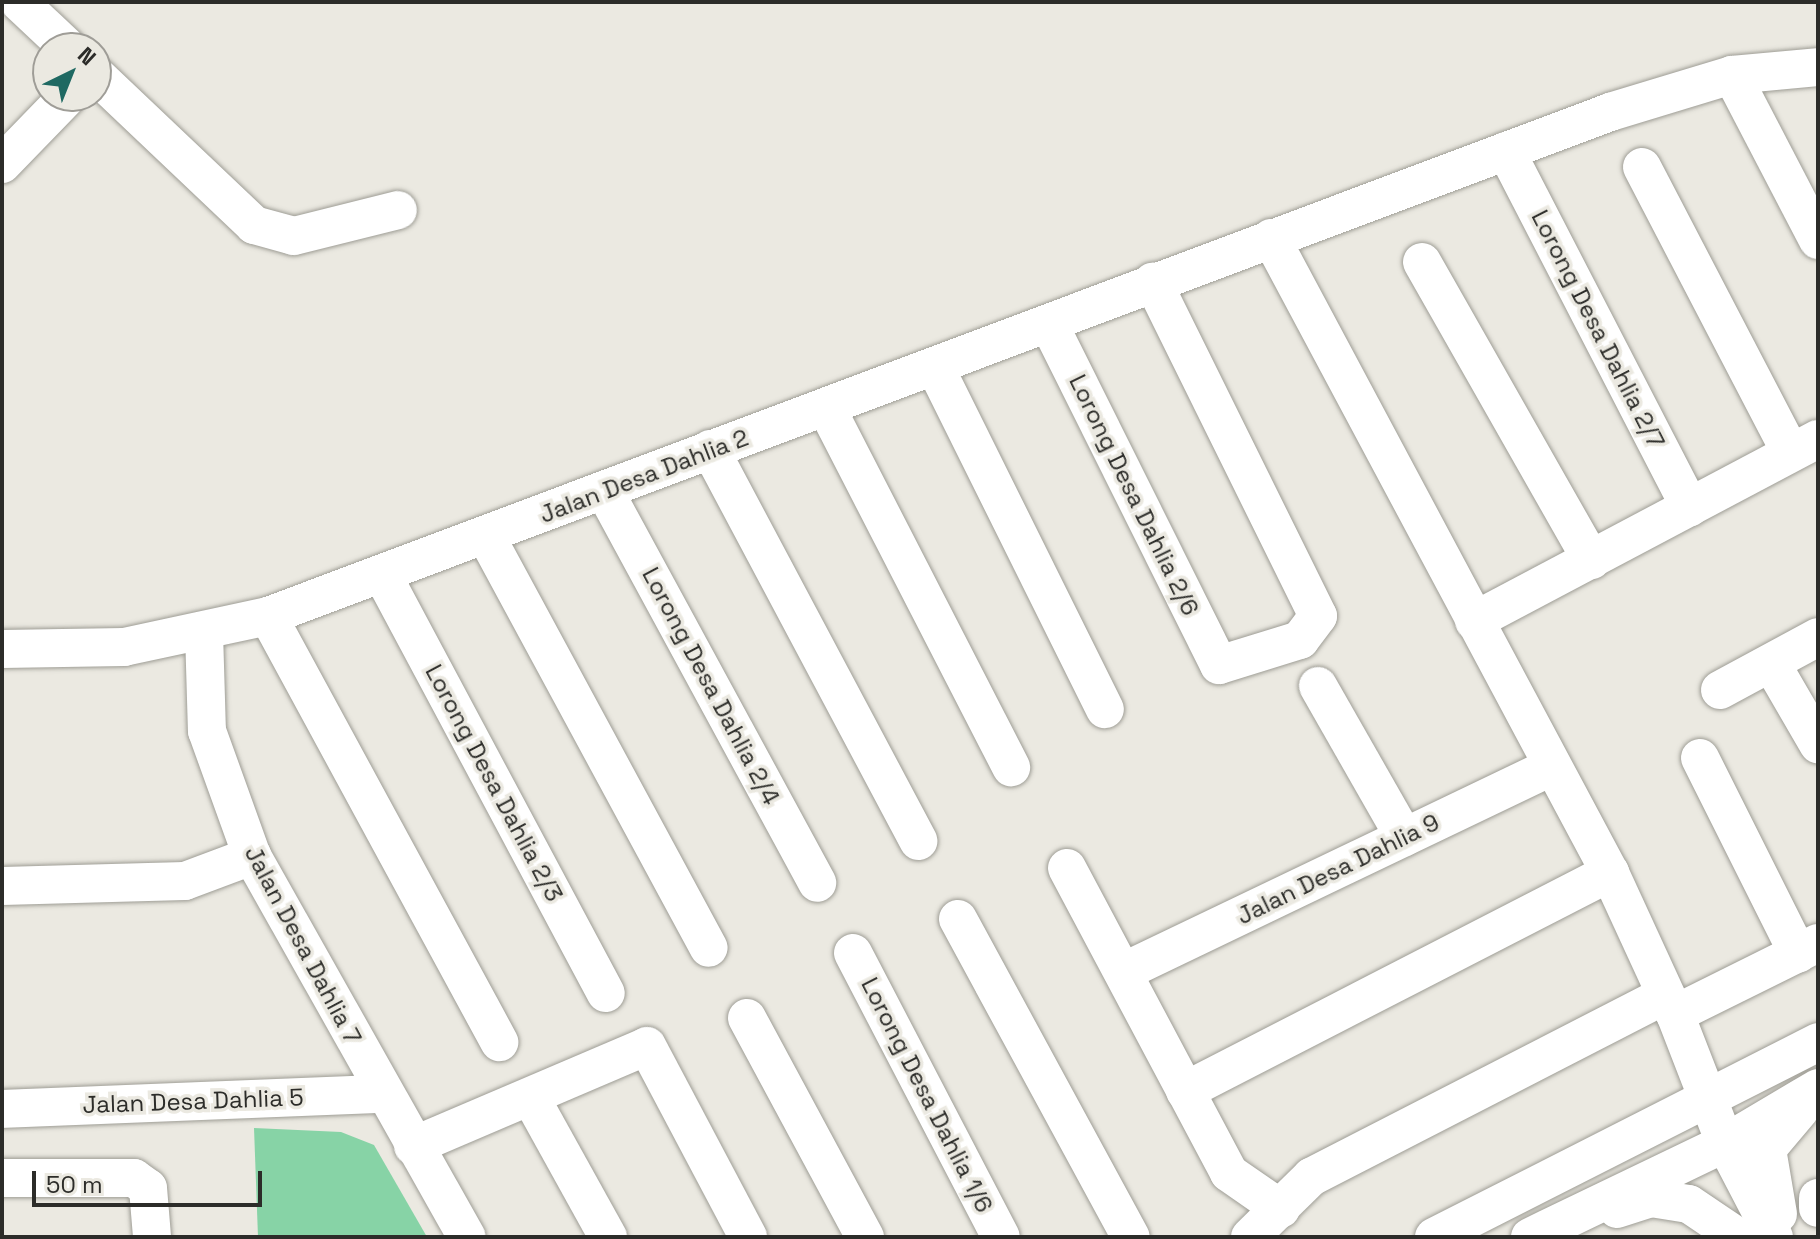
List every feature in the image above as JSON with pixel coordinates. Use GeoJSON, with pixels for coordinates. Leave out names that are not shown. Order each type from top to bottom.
{"type":"FeatureCollection","features":[{"type":"Feature","properties":{"kind":"street"},"geometry":{"type":"LineString","coordinates":[[19,2],[51,32]]}},
{"type":"Feature","properties":{"kind":"street","name":"Jalan Desa Dahlia 2"},"geometry":{"type":"LineString","coordinates":[[2,649],[124,647],[268,616],[710,449],[827,409],[1153,282],[1610,112],[1732,75],[1818,67]]}},
{"type":"Feature","properties":{"kind":"street"},"geometry":{"type":"LineString","coordinates":[[1732,75],[1818,240]]}},
{"type":"Feature","properties":{"kind":"street"},"geometry":{"type":"LineString","coordinates":[[112,90],[254,225],[294,236],[398,210]]}},
{"type":"Feature","properties":{"kind":"street"},"geometry":{"type":"LineString","coordinates":[[2,164],[52,112]]}},
{"type":"Feature","properties":{"kind":"street","name":"Lorong Desa Dahlia 2/7"},"geometry":{"type":"LineString","coordinates":[[1506,151],[1690,507]]}},
{"type":"Feature","properties":{"kind":"street"},"geometry":{"type":"LineString","coordinates":[[1474,621],[1805,446],[1642,167]]}},
{"type":"Feature","properties":{"kind":"street"},"geometry":{"type":"LineString","coordinates":[[1271,238],[1610,873],[1670,1005],[1725,1143],[1774,1237]]}},
{"type":"Feature","properties":{"kind":"street"},"geometry":{"type":"LineString","coordinates":[[1422,262],[1591,560]]}},
{"type":"Feature","properties":{"kind":"street","name":"Lorong Desa Dahlia 2/6"},"geometry":{"type":"LineString","coordinates":[[1049,324],[1219,665],[1300,640],[1318,616],[1153,282]]}},
{"type":"Feature","properties":{"kind":"street"},"geometry":{"type":"LineString","coordinates":[[935,367],[1105,709]]}},
{"type":"Feature","properties":{"kind":"street"},"geometry":{"type":"LineString","coordinates":[[827,409],[1011,767]]}},
{"type":"Feature","properties":{"kind":"street"},"geometry":{"type":"LineString","coordinates":[[710,449],[918,841]]}},
{"type":"Feature","properties":{"kind":"street","name":"Lorong Desa Dahlia 2/4"},"geometry":{"type":"LineString","coordinates":[[604,490],[817,883]]}},
{"type":"Feature","properties":{"kind":"street"},"geometry":{"type":"LineString","coordinates":[[486,536],[709,948]]}},
{"type":"Feature","properties":{"kind":"street","name":"Lorong Desa Dahlia 2/3"},"geometry":{"type":"LineString","coordinates":[[382,574],[606,993]]}},
{"type":"Feature","properties":{"kind":"street"},"geometry":{"type":"LineString","coordinates":[[268,616],[499,1042]]}},
{"type":"Feature","properties":{"kind":"street","name":"Jalan Desa Dahlia 7"},"geometry":{"type":"LineString","coordinates":[[204,632],[207,731],[252,856],[383,1094],[467,1237]]}},
{"type":"Feature","properties":{"kind":"street"},"geometry":{"type":"LineString","coordinates":[[1720,690],[1818,637]]}},
{"type":"Feature","properties":{"kind":"street"},"geometry":{"type":"LineString","coordinates":[[1771,663],[1818,744]]}},
{"type":"Feature","properties":{"kind":"street"},"geometry":{"type":"LineString","coordinates":[[1318,686],[1404,837]]}},
{"type":"Feature","properties":{"kind":"street"},"geometry":{"type":"LineString","coordinates":[[1250,1237],[1311,1177],[1670,1005],[1808,949],[1700,758]]}},
{"type":"Feature","properties":{"kind":"street","name":"Jalan Desa Dahlia 9"},"geometry":{"type":"LineString","coordinates":[[1123,972],[1552,766]]}},
{"type":"Feature","properties":{"kind":"street"},"geometry":{"type":"LineString","coordinates":[[2,886],[185,881],[252,856]]}},
{"type":"Feature","properties":{"kind":"street"},"geometry":{"type":"LineString","coordinates":[[1067,868],[1229,1173],[1281,1209]]}},
{"type":"Feature","properties":{"kind":"street"},"geometry":{"type":"LineString","coordinates":[[1185,1091],[1610,873]]}},
{"type":"Feature","properties":{"kind":"street"},"geometry":{"type":"LineString","coordinates":[[958,919],[1131,1237]]}},
{"type":"Feature","properties":{"kind":"street","name":"Lorong Desa Dahlia 1/6"},"geometry":{"type":"LineString","coordinates":[[853,953],[1001,1237]]}},
{"type":"Feature","properties":{"kind":"street"},"geometry":{"type":"LineString","coordinates":[[747,1018],[865,1237]]}},
{"type":"Feature","properties":{"kind":"street"},"geometry":{"type":"LineString","coordinates":[[1434,1237],[1818,1042]]}},
{"type":"Feature","properties":{"kind":"street"},"geometry":{"type":"LineString","coordinates":[[413,1146],[647,1046],[748,1237]]}},
{"type":"Feature","properties":{"kind":"street"},"geometry":{"type":"LineString","coordinates":[[1535,1234],[1725,1143],[1818,1088]]}},
{"type":"Feature","properties":{"kind":"street"},"geometry":{"type":"LineString","coordinates":[[1784,1237],[1767,1149],[1818,1088]]}},
{"type":"Feature","properties":{"kind":"street","name":"Jalan Desa Dahlia 5"},"geometry":{"type":"LineString","coordinates":[[2,1109],[383,1094]]}},
{"type":"Feature","properties":{"kind":"street"},"geometry":{"type":"LineString","coordinates":[[531,1098],[608,1237]]}},
{"type":"Feature","properties":{"kind":"street"},"geometry":{"type":"LineString","coordinates":[[2,1178],[134,1178],[148,1188],[152,1237]]}},
{"type":"Feature","properties":{"kind":"street"},"geometry":{"type":"LineString","coordinates":[[1535,1234],[1651,1198],[1689,1204],[1738,1237]]}},
{"type":"Feature","properties":{"kind":"street"},"geometry":{"type":"LineString","coordinates":[[1818,1198],[1818,1208]]}},
{"type":"Feature","properties":{"kind":"green space"},"geometry":{"type":"Polygon","coordinates":[[[254,1128],[341,1132],[374,1145],[427,1237],[258,1237],[254,1128]]]}}]}
